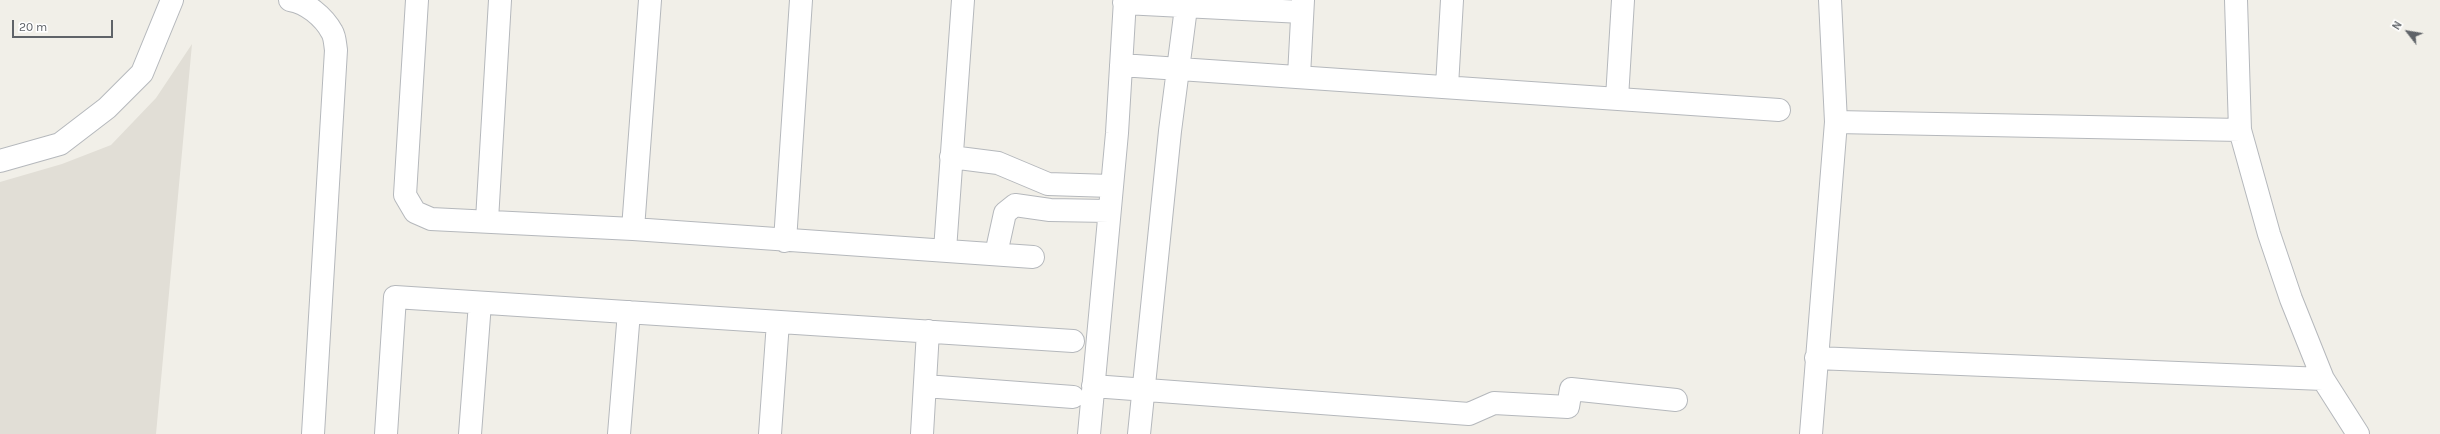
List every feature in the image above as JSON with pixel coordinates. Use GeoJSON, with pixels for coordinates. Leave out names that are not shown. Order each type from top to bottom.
{"type":"FeatureCollection","features":[{"type":"Feature","properties":{"kind":"street"},"geometry":{"type":"LineString","coordinates":[[0,161],[60,144],[107,108],[142,72],[172,0]]}},
{"type":"Feature","properties":{"kind":"street"},"geometry":{"type":"LineString","coordinates":[[290,0],[297,1],[319,16],[332,32],[336,50],[313,434]]}},
{"type":"Feature","properties":{"kind":"street"},"geometry":{"type":"LineString","coordinates":[[417,0],[405,195],[415,212],[431,219],[487,220],[633,229],[785,241],[945,250],[1033,257]]}},
{"type":"Feature","properties":{"kind":"street"},"geometry":{"type":"LineString","coordinates":[[487,220],[500,0]]}},
{"type":"Feature","properties":{"kind":"street"},"geometry":{"type":"LineString","coordinates":[[633,229],[650,0]]}},
{"type":"Feature","properties":{"kind":"street"},"geometry":{"type":"LineString","coordinates":[[785,241],[801,0]]}},
{"type":"Feature","properties":{"kind":"street"},"geometry":{"type":"LineString","coordinates":[[945,250],[963,0]]}},
{"type":"Feature","properties":{"kind":"street"},"geometry":{"type":"LineString","coordinates":[[1447,86],[1452,0]]}},
{"type":"Feature","properties":{"kind":"street"},"geometry":{"type":"LineString","coordinates":[[1617,98],[1623,0]]}},
{"type":"Feature","properties":{"kind":"street"},"geometry":{"type":"LineString","coordinates":[[1811,434],[1836,122],[1830,0]]}},
{"type":"Feature","properties":{"kind":"street"},"geometry":{"type":"LineString","coordinates":[[2236,0],[2240,130],[2279,263],[2323,379],[2358,434]]}},
{"type":"Feature","properties":{"kind":"street"},"geometry":{"type":"LineString","coordinates":[[1089,434],[1109,211],[1125,2],[1302,6],[1299,76]]}},
{"type":"Feature","properties":{"kind":"street"},"geometry":{"type":"LineString","coordinates":[[1139,434],[1186,4]]}},
{"type":"Feature","properties":{"kind":"street"},"geometry":{"type":"LineString","coordinates":[[1121,65],[1447,86],[1779,110]]}},
{"type":"Feature","properties":{"kind":"street"},"geometry":{"type":"LineString","coordinates":[[1836,122],[2240,130]]}},
{"type":"Feature","properties":{"kind":"street"},"geometry":{"type":"LineString","coordinates":[[951,157],[998,163],[1048,184],[1111,186]]}},
{"type":"Feature","properties":{"kind":"street"},"geometry":{"type":"LineString","coordinates":[[996,254],[1005,213],[1015,205],[1050,210],[1109,211]]}},
{"type":"Feature","properties":{"kind":"street"},"geometry":{"type":"LineString","coordinates":[[386,434],[395,297],[1072,341]]}},
{"type":"Feature","properties":{"kind":"street"},"geometry":{"type":"LineString","coordinates":[[470,434],[480,303]]}},
{"type":"Feature","properties":{"kind":"street"},"geometry":{"type":"LineString","coordinates":[[620,434],[629,312]]}},
{"type":"Feature","properties":{"kind":"street"},"geometry":{"type":"LineString","coordinates":[[770,434],[778,322]]}},
{"type":"Feature","properties":{"kind":"street"},"geometry":{"type":"LineString","coordinates":[[922,434],[928,331]]}},
{"type":"Feature","properties":{"kind":"street"},"geometry":{"type":"LineString","coordinates":[[1816,358],[2323,379]]}},
{"type":"Feature","properties":{"kind":"street"},"geometry":{"type":"LineString","coordinates":[[925,386],[1073,397]]}},
{"type":"Feature","properties":{"kind":"street"},"geometry":{"type":"LineString","coordinates":[[1093,386],[1143,391],[1469,414],[1494,403],[1568,407],[1571,388],[1676,400]]}},
{"type":"Feature","properties":{"kind":"shaded area"},"geometry":{"type":"Polygon","coordinates":[[[192,44],[156,434],[0,434],[0,182],[62,164],[111,145],[156,98],[192,44]]]}}]}
